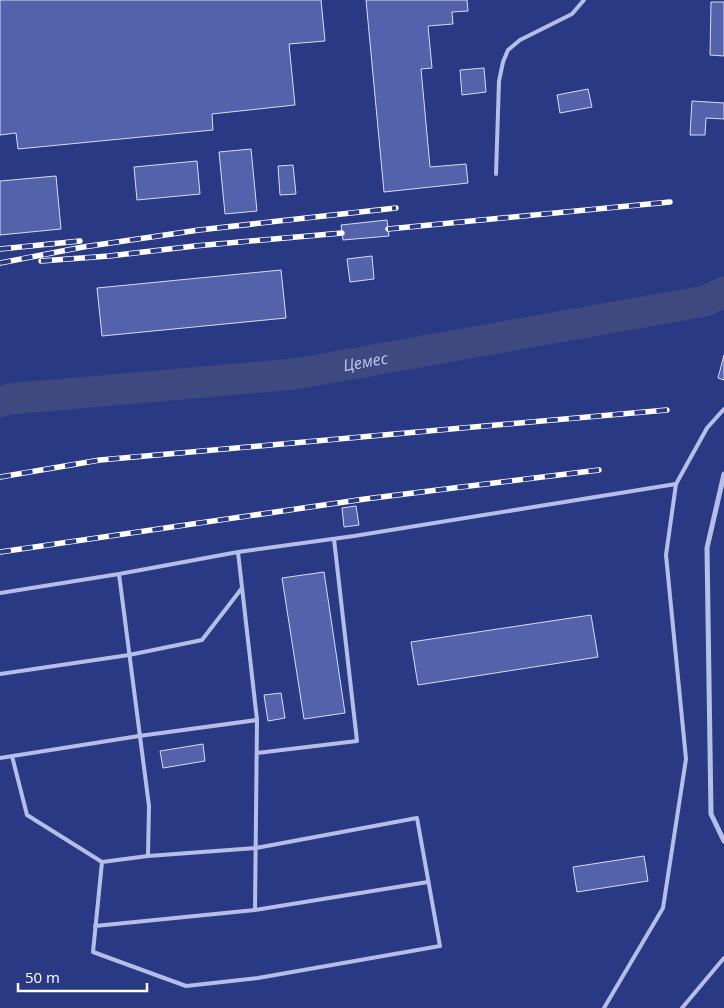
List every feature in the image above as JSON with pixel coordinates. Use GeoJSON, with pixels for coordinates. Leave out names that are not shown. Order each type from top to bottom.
{"type":"FeatureCollection","features":[{"type":"Feature","properties":{"kind":"street"},"geometry":{"type":"LineString","coordinates":[[724,474],[707,548],[711,814],[724,841]]}},
{"type":"Feature","properties":{"kind":"lane"},"geometry":{"type":"LineString","coordinates":[[496,174],[499,81],[508,50],[520,40],[572,14],[584,0]]}},
{"type":"Feature","properties":{"kind":"lane"},"geometry":{"type":"LineString","coordinates":[[604,1008],[663,908],[686,759],[666,555],[676,484],[707,428],[724,409]]}},
{"type":"Feature","properties":{"kind":"lane"},"geometry":{"type":"LineString","coordinates":[[0,593],[238,552],[334,539],[676,484]]}},
{"type":"Feature","properties":{"kind":"lane"},"geometry":{"type":"LineString","coordinates":[[257,753],[357,741],[334,539]]}},
{"type":"Feature","properties":{"kind":"lane"},"geometry":{"type":"LineString","coordinates":[[238,552],[257,720],[255,910]]}},
{"type":"Feature","properties":{"kind":"lane"},"geometry":{"type":"LineString","coordinates":[[119,574],[149,806],[148,856]]}},
{"type":"Feature","properties":{"kind":"lane"},"geometry":{"type":"LineString","coordinates":[[0,674],[129,655],[202,640],[242,588]]}},
{"type":"Feature","properties":{"kind":"lane"},"geometry":{"type":"LineString","coordinates":[[0,758],[257,720]]}},
{"type":"Feature","properties":{"kind":"lane"},"geometry":{"type":"LineString","coordinates":[[12,756],[28,815],[102,862],[148,856],[256,848],[417,818],[440,946],[258,978],[186,986],[93,952],[102,862]]}},
{"type":"Feature","properties":{"kind":"lane"},"geometry":{"type":"LineString","coordinates":[[96,926],[255,910],[428,882]]}},
{"type":"Feature","properties":{"kind":"lane"},"geometry":{"type":"LineString","coordinates":[[682,1008],[724,958]]}},
{"type":"Feature","properties":{"kind":"building"},"geometry":{"type":"Polygon","coordinates":[[[0,0],[321,0],[325,41],[289,44],[295,105],[212,114],[213,130],[18,149],[16,133],[0,135],[0,0]]]}},
{"type":"Feature","properties":{"kind":"building"},"geometry":{"type":"Polygon","coordinates":[[[366,0],[467,0],[468,11],[452,12],[453,24],[428,26],[432,68],[421,69],[430,167],[466,164],[468,183],[384,192],[366,0]]]}},
{"type":"Feature","properties":{"kind":"building"},"geometry":{"type":"Polygon","coordinates":[[[711,2],[724,2],[724,56],[710,55],[711,2]]]}},
{"type":"Feature","properties":{"kind":"building"},"geometry":{"type":"Polygon","coordinates":[[[484,68],[486,92],[462,95],[460,70],[484,68]]]}},
{"type":"Feature","properties":{"kind":"building"},"geometry":{"type":"Polygon","coordinates":[[[588,89],[592,107],[560,113],[557,95],[588,89]]]}},
{"type":"Feature","properties":{"kind":"building"},"geometry":{"type":"Polygon","coordinates":[[[692,101],[724,103],[724,119],[706,118],[705,135],[690,135],[692,101]]]}},
{"type":"Feature","properties":{"kind":"building"},"geometry":{"type":"Polygon","coordinates":[[[251,149],[257,211],[225,214],[219,152],[251,149]]]}},
{"type":"Feature","properties":{"kind":"building"},"geometry":{"type":"Polygon","coordinates":[[[197,161],[200,194],[137,200],[134,167],[197,161]]]}},
{"type":"Feature","properties":{"kind":"building"},"geometry":{"type":"Polygon","coordinates":[[[293,165],[296,194],[280,195],[278,166],[293,165]]]}},
{"type":"Feature","properties":{"kind":"building"},"geometry":{"type":"Polygon","coordinates":[[[56,176],[61,229],[0,235],[0,181],[56,176]]]}},
{"type":"Feature","properties":{"kind":"building"},"geometry":{"type":"Polygon","coordinates":[[[387,220],[389,236],[343,240],[341,225],[387,220]]]}},
{"type":"Feature","properties":{"kind":"building"},"geometry":{"type":"Polygon","coordinates":[[[372,256],[374,279],[350,282],[347,259],[372,256]]]}},
{"type":"Feature","properties":{"kind":"building"},"geometry":{"type":"Polygon","coordinates":[[[281,270],[286,318],[102,336],[97,288],[281,270]]]}},
{"type":"Feature","properties":{"kind":"building"},"geometry":{"type":"Polygon","coordinates":[[[724,355],[724,380],[718,378],[724,355]]]}},
{"type":"Feature","properties":{"kind":"building"},"geometry":{"type":"Polygon","coordinates":[[[356,506],[359,525],[344,527],[342,508],[356,506]]]}},
{"type":"Feature","properties":{"kind":"building"},"geometry":{"type":"Polygon","coordinates":[[[324,572],[345,713],[304,719],[282,578],[324,572]]]}},
{"type":"Feature","properties":{"kind":"building"},"geometry":{"type":"Polygon","coordinates":[[[591,615],[598,657],[418,685],[411,642],[591,615]]]}},
{"type":"Feature","properties":{"kind":"building"},"geometry":{"type":"Polygon","coordinates":[[[281,693],[285,718],[268,721],[264,695],[281,693]]]}},
{"type":"Feature","properties":{"kind":"building"},"geometry":{"type":"Polygon","coordinates":[[[203,744],[205,761],[163,768],[160,751],[203,744]]]}},
{"type":"Feature","properties":{"kind":"building"},"geometry":{"type":"Polygon","coordinates":[[[644,856],[648,881],[577,892],[573,867],[644,856]]]}},
{"type":"Feature","properties":{"kind":"waterway","name":"Цемес"},"geometry":{"type":"LineString","coordinates":[[0,402],[10,399],[295,374],[705,301],[724,292]]}},
{"type":"Feature","properties":{"kind":"railway"},"geometry":{"type":"LineString","coordinates":[[388,229],[670,202]]}},
{"type":"Feature","properties":{"kind":"railway"},"geometry":{"type":"LineString","coordinates":[[0,263],[83,247],[199,230],[396,208]]}},
{"type":"Feature","properties":{"kind":"railway"},"geometry":{"type":"LineString","coordinates":[[41,261],[342,233]]}},
{"type":"Feature","properties":{"kind":"railway"},"geometry":{"type":"LineString","coordinates":[[0,249],[80,241]]}},
{"type":"Feature","properties":{"kind":"railway"},"geometry":{"type":"LineString","coordinates":[[0,477],[100,460],[667,410]]}},
{"type":"Feature","properties":{"kind":"railway"},"geometry":{"type":"LineString","coordinates":[[0,552],[365,499],[599,470]]}}]}
